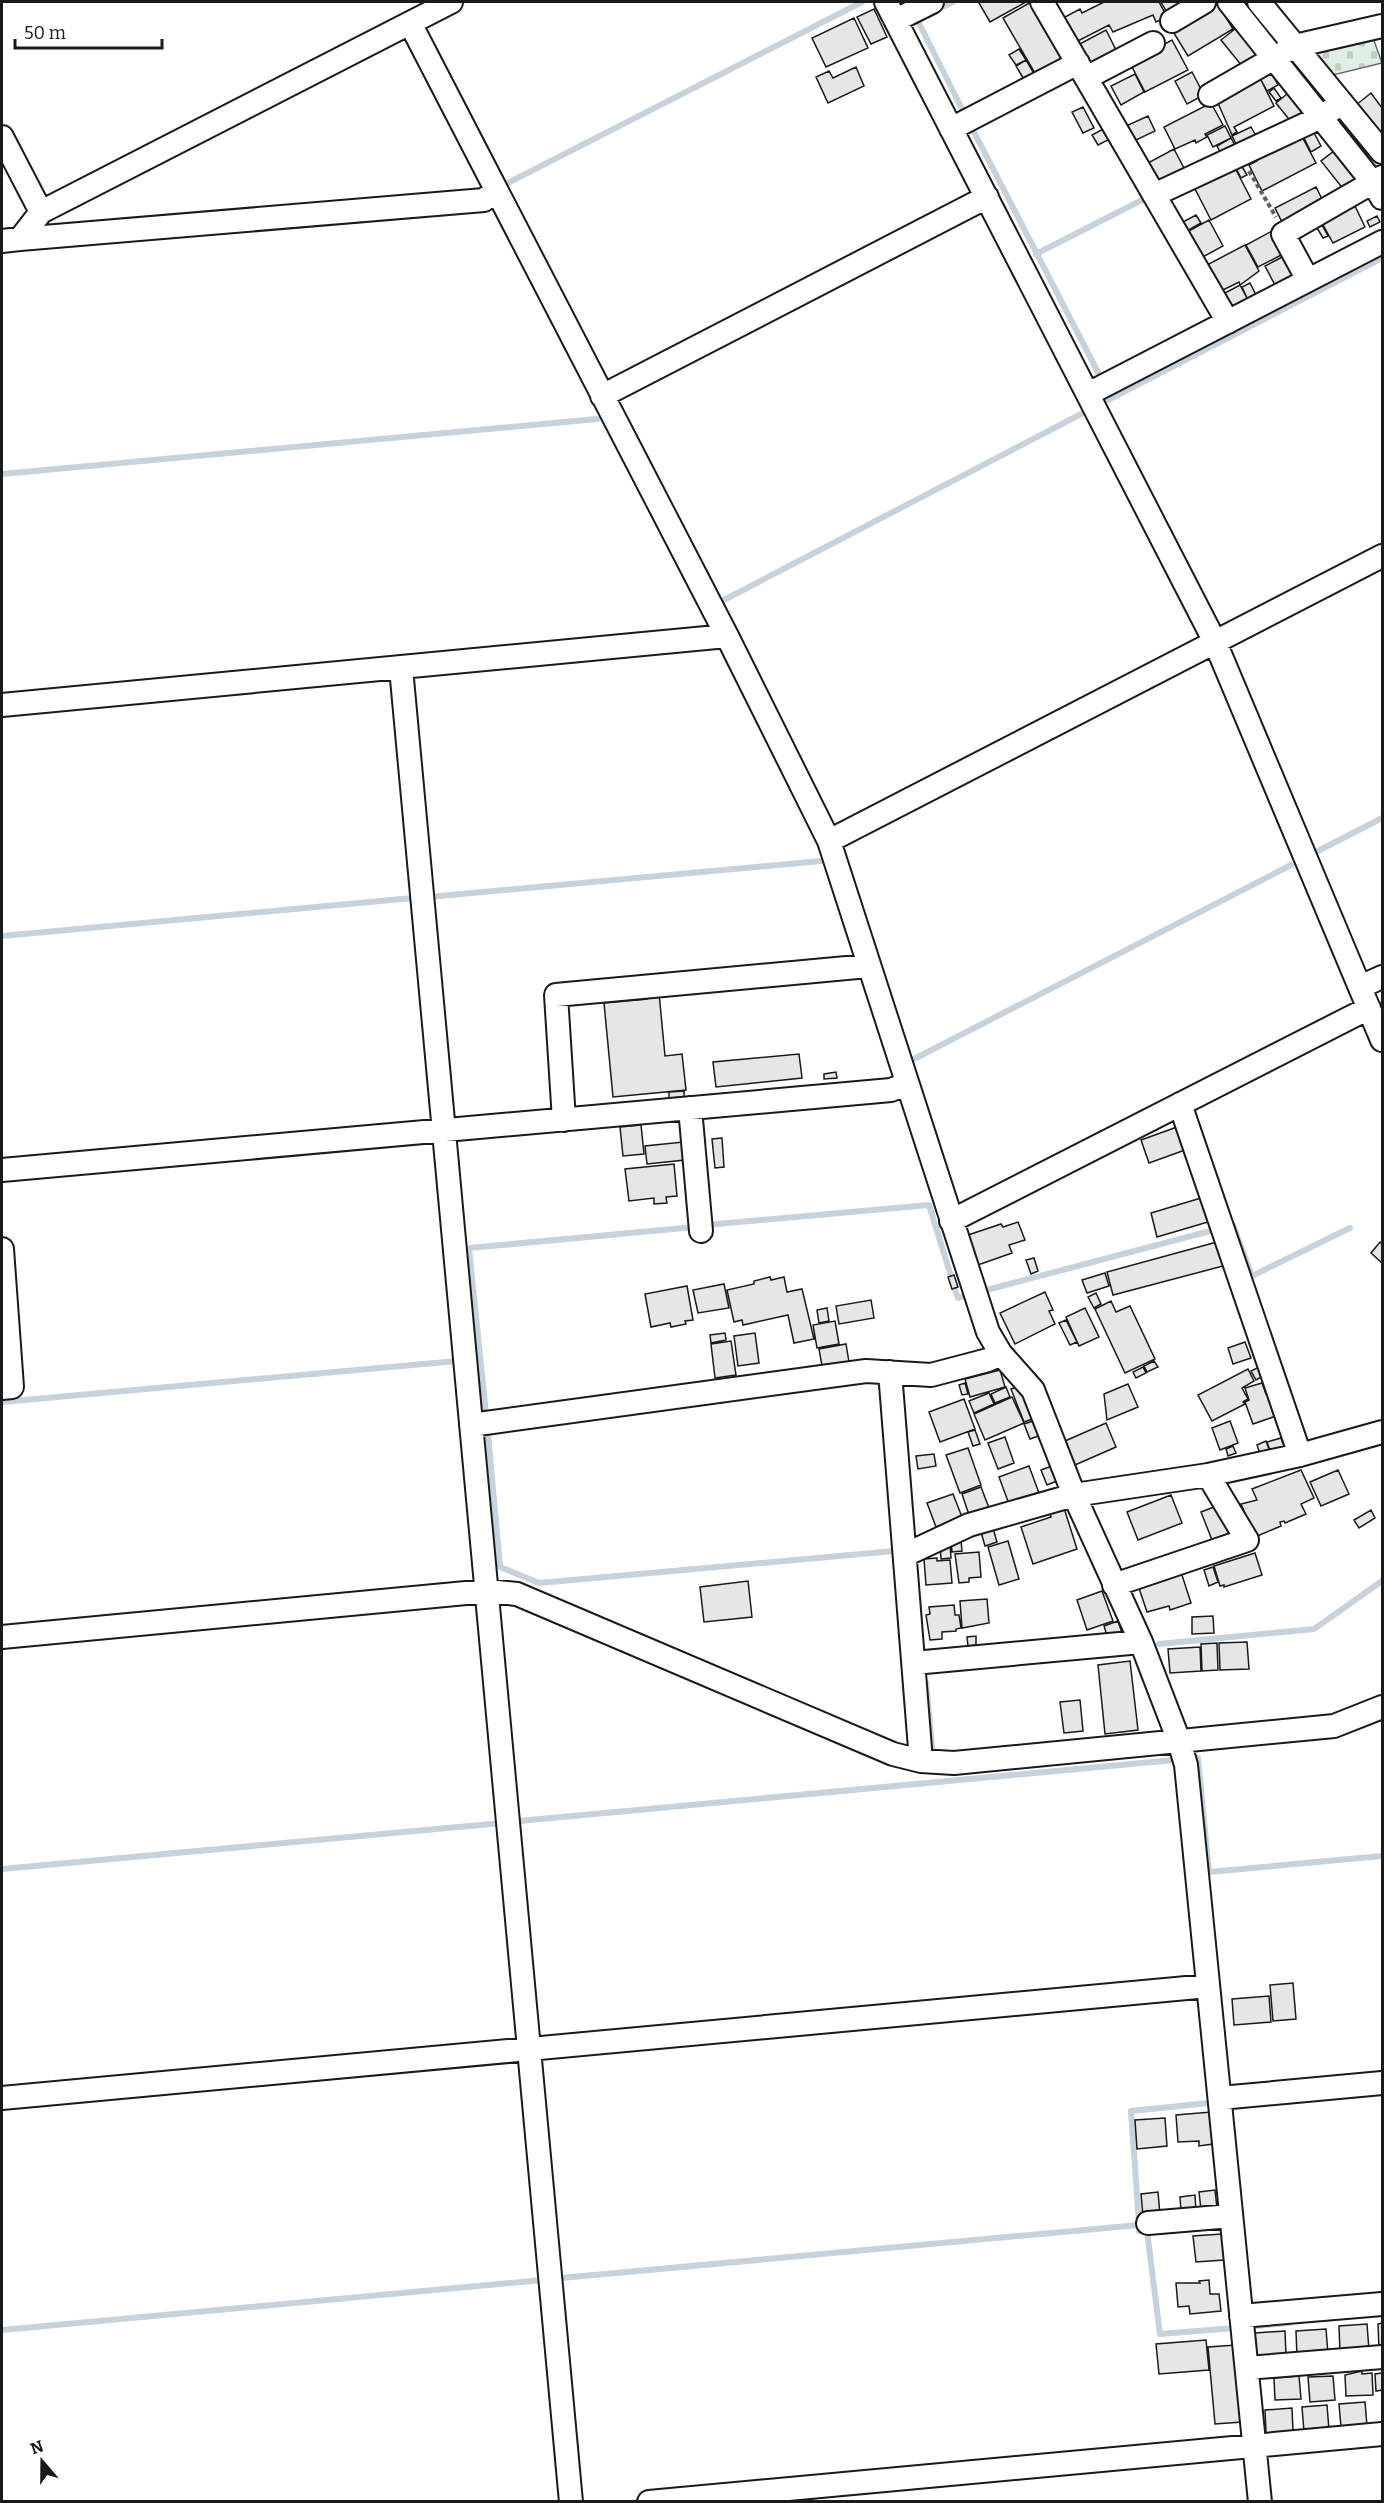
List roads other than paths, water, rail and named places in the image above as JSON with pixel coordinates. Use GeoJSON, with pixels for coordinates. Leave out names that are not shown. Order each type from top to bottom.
{"type":"FeatureCollection","features":[{"type":"Feature","properties":{"kind":"street"},"geometry":{"type":"LineString","coordinates":[[11,240],[41,212],[451,2]]}},
{"type":"Feature","properties":{"kind":"street"},"geometry":{"type":"LineString","coordinates":[[932,2],[891,11],[1215,642],[1383,1040]]}},
{"type":"Feature","properties":{"kind":"street"},"geometry":{"type":"LineString","coordinates":[[1042,2],[1228,322]]}},
{"type":"Feature","properties":{"kind":"street"},"geometry":{"type":"LineString","coordinates":[[1172,21],[1204,2]]}},
{"type":"Feature","properties":{"kind":"street"},"geometry":{"type":"LineString","coordinates":[[1229,2],[1342,104],[1383,152]]}},
{"type":"Feature","properties":{"kind":"street"},"geometry":{"type":"LineString","coordinates":[[1259,2],[1321,117],[1379,185],[1283,234],[1308,280]]}},
{"type":"Feature","properties":{"kind":"street"},"geometry":{"type":"LineString","coordinates":[[410,23],[727,636],[829,841],[988,1332],[1001,1354],[1033,1390],[1074,1495],[1141,1642],[1179,1741],[1186,1765],[1260,2502]]}},
{"type":"Feature","properties":{"kind":"street"},"geometry":{"type":"LineString","coordinates":[[1210,95],[1284,52],[1383,26]]}},
{"type":"Feature","properties":{"kind":"street"},"geometry":{"type":"LineString","coordinates":[[951,129],[1082,71],[1153,43]]}},
{"type":"Feature","properties":{"kind":"street"},"geometry":{"type":"LineString","coordinates":[[1154,195],[1321,117],[1342,104]]}},
{"type":"Feature","properties":{"kind":"street"},"geometry":{"type":"LineString","coordinates":[[2,137],[41,212]]}},
{"type":"Feature","properties":{"kind":"street"},"geometry":{"type":"LineString","coordinates":[[11,240],[484,200],[495,191]]}},
{"type":"Feature","properties":{"kind":"street"},"geometry":{"type":"LineString","coordinates":[[602,396],[987,198]]}},
{"type":"Feature","properties":{"kind":"street"},"geometry":{"type":"LineString","coordinates":[[1088,394],[1383,242]]}},
{"type":"Feature","properties":{"kind":"street"},"geometry":{"type":"LineString","coordinates":[[829,841],[1383,556]]}},
{"type":"Feature","properties":{"kind":"street"},"geometry":{"type":"LineString","coordinates":[[2,705],[727,636]]}},
{"type":"Feature","properties":{"kind":"street"},"geometry":{"type":"LineString","coordinates":[[401,668],[571,2502]]}},
{"type":"Feature","properties":{"kind":"street"},"geometry":{"type":"LineString","coordinates":[[564,1120],[556,995],[868,966]]}},
{"type":"Feature","properties":{"kind":"street"},"geometry":{"type":"LineString","coordinates":[[951,1221],[1180,1104],[1365,997],[1383,977]]}},
{"type":"Feature","properties":{"kind":"street"},"geometry":{"type":"LineString","coordinates":[[2,1170],[891,1090],[906,1084]]}},
{"type":"Feature","properties":{"kind":"street"},"geometry":{"type":"LineString","coordinates":[[1180,1104],[1300,1455]]}},
{"type":"Feature","properties":{"kind":"street"},"geometry":{"type":"LineString","coordinates":[[690,1108],[701,1231]]}},
{"type":"Feature","properties":{"kind":"street"},"geometry":{"type":"LineString","coordinates":[[2,1249],[12,1387],[2,1388]]}},
{"type":"Feature","properties":{"kind":"street"},"geometry":{"type":"LineString","coordinates":[[471,1425],[866,1371],[931,1375],[988,1360],[1001,1354]]}},
{"type":"Feature","properties":{"kind":"street"},"geometry":{"type":"LineString","coordinates":[[890,1372],[921,1761]]}},
{"type":"Feature","properties":{"kind":"street"},"geometry":{"type":"LineString","coordinates":[[905,1555],[969,1525],[1074,1495],[1208,1475],[1300,1455],[1383,1432]]}},
{"type":"Feature","properties":{"kind":"street"},"geometry":{"type":"LineString","coordinates":[[1114,1585],[1247,1540],[1208,1475]]}},
{"type":"Feature","properties":{"kind":"street"},"geometry":{"type":"LineString","coordinates":[[2,1637],[487,1591],[517,1594],[882,1749],[921,1761],[954,1763],[1334,1726],[1383,1707]]}},
{"type":"Feature","properties":{"kind":"street"},"geometry":{"type":"LineString","coordinates":[[914,1663],[1141,1642]]}},
{"type":"Feature","properties":{"kind":"street"},"geometry":{"type":"LineString","coordinates":[[2,2098],[1208,1986]]}},
{"type":"Feature","properties":{"kind":"street"},"geometry":{"type":"LineString","coordinates":[[1220,2098],[1383,2083]]}},
{"type":"Feature","properties":{"kind":"street"},"geometry":{"type":"LineString","coordinates":[[1148,2223],[1232,2216]]}},
{"type":"Feature","properties":{"kind":"street"},"geometry":{"type":"LineString","coordinates":[[1241,2316],[1383,2304]]}},
{"type":"Feature","properties":{"kind":"street"},"geometry":{"type":"LineString","coordinates":[[1247,2368],[1383,2357]]}},
{"type":"Feature","properties":{"kind":"street"},"geometry":{"type":"LineString","coordinates":[[649,2502],[1383,2434]]}},
{"type":"Feature","properties":{"kind":"waterway"},"geometry":{"type":"LineString","coordinates":[[506,184],[862,2]]}},
{"type":"Feature","properties":{"kind":"waterway"},"geometry":{"type":"LineString","coordinates":[[936,10],[953,2]]}},
{"type":"Feature","properties":{"kind":"waterway"},"geometry":{"type":"LineString","coordinates":[[1243,2],[1280,48]]}},
{"type":"Feature","properties":{"kind":"waterway"},"geometry":{"type":"LineString","coordinates":[[919,18],[917,19],[964,113]]}},
{"type":"Feature","properties":{"kind":"waterway"},"geometry":{"type":"LineString","coordinates":[[1287,56],[1326,106]]}},
{"type":"Feature","properties":{"kind":"waterway"},"geometry":{"type":"LineString","coordinates":[[1332,113],[1376,169]]}},
{"type":"Feature","properties":{"kind":"waterway"},"geometry":{"type":"LineString","coordinates":[[974,132],[1101,378]]}},
{"type":"Feature","properties":{"kind":"waterway"},"geometry":{"type":"LineString","coordinates":[[1036,254],[1146,198]]}},
{"type":"Feature","properties":{"kind":"waterway"},"geometry":{"type":"LineString","coordinates":[[1108,400],[1382,258]]}},
{"type":"Feature","properties":{"kind":"waterway"},"geometry":{"type":"LineString","coordinates":[[722,601],[1085,412]]}},
{"type":"Feature","properties":{"kind":"waterway"},"geometry":{"type":"LineString","coordinates":[[2,474],[597,419]]}},
{"type":"Feature","properties":{"kind":"waterway"},"geometry":{"type":"LineString","coordinates":[[1314,853],[1382,818]]}},
{"type":"Feature","properties":{"kind":"waterway"},"geometry":{"type":"LineString","coordinates":[[429,897],[821,861]]}},
{"type":"Feature","properties":{"kind":"waterway"},"geometry":{"type":"LineString","coordinates":[[914,1059],[1291,865]]}},
{"type":"Feature","properties":{"kind":"waterway"},"geometry":{"type":"LineString","coordinates":[[2,936],[413,898]]}},
{"type":"Feature","properties":{"kind":"waterway"},"geometry":{"type":"LineString","coordinates":[[706,1225],[929,1205],[950,1273]]}},
{"type":"Feature","properties":{"kind":"waterway"},"geometry":{"type":"LineString","coordinates":[[1227,1226],[1233,1225],[1252,1276],[1350,1228]]}},
{"type":"Feature","properties":{"kind":"waterway"},"geometry":{"type":"LineString","coordinates":[[486,1414],[469,1248],[695,1227]]}},
{"type":"Feature","properties":{"kind":"waterway"},"geometry":{"type":"LineString","coordinates":[[979,1292],[1214,1230]]}},
{"type":"Feature","properties":{"kind":"waterway"},"geometry":{"type":"LineString","coordinates":[[955,1290],[958,1298],[964,1296]]}},
{"type":"Feature","properties":{"kind":"waterway"},"geometry":{"type":"LineString","coordinates":[[2,1402],[457,1361]]}},
{"type":"Feature","properties":{"kind":"waterway"},"geometry":{"type":"LineString","coordinates":[[488,1434],[500,1567],[539,1583],[894,1551]]}},
{"type":"Feature","properties":{"kind":"waterway"},"geometry":{"type":"LineString","coordinates":[[1159,1644],[1314,1629],[1382,1581]]}},
{"type":"Feature","properties":{"kind":"waterway"},"geometry":{"type":"LineString","coordinates":[[926,1682],[932,1747]]}},
{"type":"Feature","properties":{"kind":"waterway"},"geometry":{"type":"LineString","coordinates":[[1198,1758],[1209,1872],[1382,1856]]}},
{"type":"Feature","properties":{"kind":"waterway"},"geometry":{"type":"LineString","coordinates":[[519,1821],[1174,1760]]}},
{"type":"Feature","properties":{"kind":"waterway"},"geometry":{"type":"LineString","coordinates":[[2,1869],[502,1823]]}},
{"type":"Feature","properties":{"kind":"waterway"},"geometry":{"type":"LineString","coordinates":[[1139,2223],[1131,2111],[1209,2103]]}},
{"type":"Feature","properties":{"kind":"waterway"},"geometry":{"type":"LineString","coordinates":[[561,2278],[1139,2225],[1139,2231],[1147,2231],[1160,2334],[1235,2328]]}},
{"type":"Feature","properties":{"kind":"waterway"},"geometry":{"type":"LineString","coordinates":[[2,2330],[542,2280]]}},
{"type":"Feature","properties":{"kind":"waterway"},"geometry":{"type":"LineString","coordinates":[[1255,2326],[1289,2323]]}}]}
